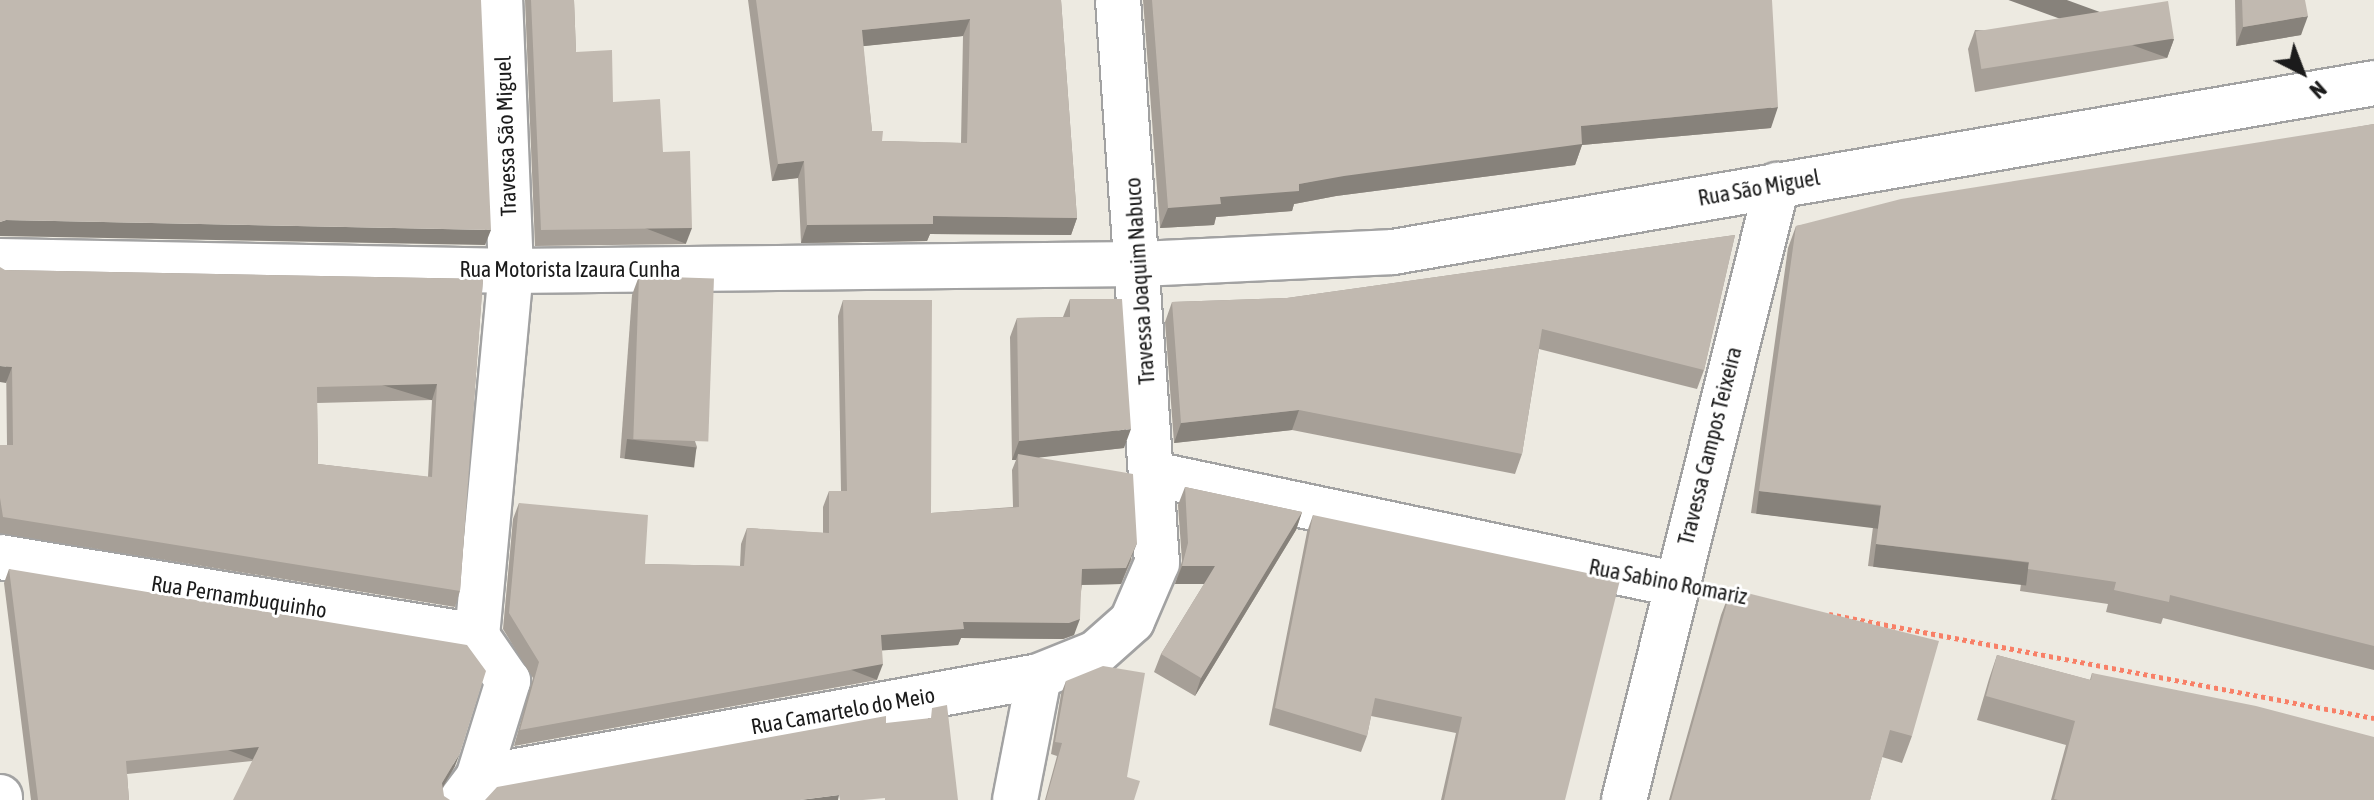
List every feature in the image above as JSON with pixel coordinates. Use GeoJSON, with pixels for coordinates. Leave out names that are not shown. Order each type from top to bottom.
{"type":"FeatureCollection","features":[{"type":"Feature","properties":{"kind":"street","name":"Travessa São Miguel"},"geometry":{"type":"LineString","coordinates":[[477,636],[511,271],[500,0]]}},
{"type":"Feature","properties":{"kind":"street","name":"Travessa Joaquim Nabuco"},"geometry":{"type":"LineString","coordinates":[[1118,0],[1141,264],[1157,563]]}},
{"type":"Feature","properties":{"kind":"street","name":"Rua São Miguel"},"geometry":{"type":"LineString","coordinates":[[1141,264],[1393,252],[2374,83]]}},
{"type":"Feature","properties":{"kind":"street","name":"Travessa Campos Teixeira"},"geometry":{"type":"LineString","coordinates":[[1624,800],[1674,584],[1777,185]]}},
{"type":"Feature","properties":{"kind":"street","name":"Rua Motorista Izaura Cunha"},"geometry":{"type":"LineString","coordinates":[[0,261],[511,271],[1141,264]]}},
{"type":"Feature","properties":{"kind":"street","name":"Rua Sabino Romariz"},"geometry":{"type":"LineString","coordinates":[[1153,474],[1674,584]]}},
{"type":"Feature","properties":{"kind":"street","name":"Rua Pernambuquinho"},"geometry":{"type":"LineString","coordinates":[[0,557],[477,636]]}},
{"type":"Feature","properties":{"kind":"street","name":"Rua Camartelo do Meio"},"geometry":{"type":"LineString","coordinates":[[469,789],[1039,676],[1096,653],[1132,621],[1157,563]]}},
{"type":"Feature","properties":{"kind":"street","name":"Rua Camartelo do Meio"},"geometry":{"type":"LineString","coordinates":[[469,789],[508,681],[477,636]]}},
{"type":"Feature","properties":{"kind":"street"},"geometry":{"type":"LineString","coordinates":[[1015,800],[1039,676]]}},
{"type":"Feature","properties":{"kind":"path"},"geometry":{"type":"LineString","coordinates":[[1814,611],[2374,718]]}},
{"type":"Feature","properties":{"kind":"building"},"geometry":{"type":"Polygon","coordinates":[[[0,0],[481,0],[491,230],[0,222],[0,0]]]}},
{"type":"Feature","properties":{"kind":"building"},"geometry":{"type":"Polygon","coordinates":[[[531,0],[574,0],[576,52],[612,50],[613,102],[660,99],[663,152],[690,151],[692,228],[541,230],[531,0]]]}},
{"type":"Feature","properties":{"kind":"building"},"geometry":{"type":"Polygon","coordinates":[[[756,0],[1061,0],[1077,218],[933,216],[933,224],[807,225],[804,161],[778,164],[756,0]],[[970,19],[862,30],[872,131],[883,131],[882,141],[967,143],[970,19]]]}},
{"type":"Feature","properties":{"kind":"building"},"geometry":{"type":"Polygon","coordinates":[[[1152,0],[1772,0],[1778,107],[1581,126],[1582,144],[1344,176],[1299,184],[1299,191],[1220,197],[1221,204],[1168,208],[1152,0]]]}},
{"type":"Feature","properties":{"kind":"building"},"geometry":{"type":"Polygon","coordinates":[[[2242,0],[2305,0],[2308,16],[2243,27],[2242,0]]]}},
{"type":"Feature","properties":{"kind":"building"},"geometry":{"type":"Polygon","coordinates":[[[2168,1],[2174,39],[1981,69],[1975,32],[2168,1]]]}},
{"type":"Feature","properties":{"kind":"building"},"geometry":{"type":"Polygon","coordinates":[[[2374,124],[2374,646],[2170,595],[2169,602],[2114,590],[2116,582],[2028,569],[2029,562],[1876,544],[1881,505],[1759,491],[1796,226],[1901,199],[2374,124]]]}},
{"type":"Feature","properties":{"kind":"building"},"geometry":{"type":"Polygon","coordinates":[[[1735,235],[1704,370],[1542,329],[1522,454],[1299,410],[1181,423],[1172,302],[1287,298],[1735,235]]]}},
{"type":"Feature","properties":{"kind":"building"},"geometry":{"type":"Polygon","coordinates":[[[0,267],[5,270],[483,279],[460,591],[3,517],[0,445],[13,445],[12,367],[0,366],[0,267]],[[437,384],[317,387],[318,464],[432,477],[437,384]]]}},
{"type":"Feature","properties":{"kind":"building"},"geometry":{"type":"Polygon","coordinates":[[[639,276],[714,279],[708,442],[633,439],[639,276]]]}},
{"type":"Feature","properties":{"kind":"building"},"geometry":{"type":"Polygon","coordinates":[[[1070,299],[1122,299],[1131,429],[1019,441],[1017,318],[1070,317],[1070,299]]]}},
{"type":"Feature","properties":{"kind":"building"},"geometry":{"type":"Polygon","coordinates":[[[843,300],[932,300],[931,513],[1019,507],[1018,454],[1133,474],[1137,543],[1126,568],[1082,569],[1080,619],[1069,623],[963,622],[964,629],[881,635],[883,664],[520,730],[539,662],[509,613],[519,503],[648,515],[645,564],[744,566],[747,528],[829,533],[829,491],[847,491],[843,300]]]}},
{"type":"Feature","properties":{"kind":"building"},"geometry":{"type":"Polygon","coordinates":[[[1185,487],[1302,512],[1201,678],[1161,654],[1215,566],[1182,566],[1188,543],[1185,487]]]}},
{"type":"Feature","properties":{"kind":"building"},"geometry":{"type":"Polygon","coordinates":[[[1313,515],[1620,580],[1565,800],[1444,800],[1462,717],[1375,698],[1367,736],[1275,708],[1313,515]]]}},
{"type":"Feature","properties":{"kind":"building"},"geometry":{"type":"Polygon","coordinates":[[[9,569],[467,645],[486,671],[460,753],[442,783],[444,796],[450,800],[233,800],[259,747],[126,761],[129,800],[38,800],[9,569]]]}},
{"type":"Feature","properties":{"kind":"building"},"geometry":{"type":"Polygon","coordinates":[[[1731,589],[1939,641],[1912,736],[1890,730],[1870,800],[1671,800],[1731,589]]]}},
{"type":"Feature","properties":{"kind":"building"},"geometry":{"type":"Polygon","coordinates":[[[1997,655],[2091,680],[2092,673],[2256,706],[2374,737],[2374,800],[2054,799],[2075,721],[1986,696],[1997,655]]]}},
{"type":"Feature","properties":{"kind":"building"},"geometry":{"type":"Polygon","coordinates":[[[1103,666],[1145,673],[1127,777],[1140,781],[1134,800],[1046,800],[1062,743],[1055,742],[1066,681],[1103,666]]]}},
{"type":"Feature","properties":{"kind":"building"},"geometry":{"type":"Polygon","coordinates":[[[947,705],[958,800],[840,800],[839,795],[800,800],[485,800],[497,787],[886,716],[886,723],[931,718],[932,708],[947,705]]]}}]}
